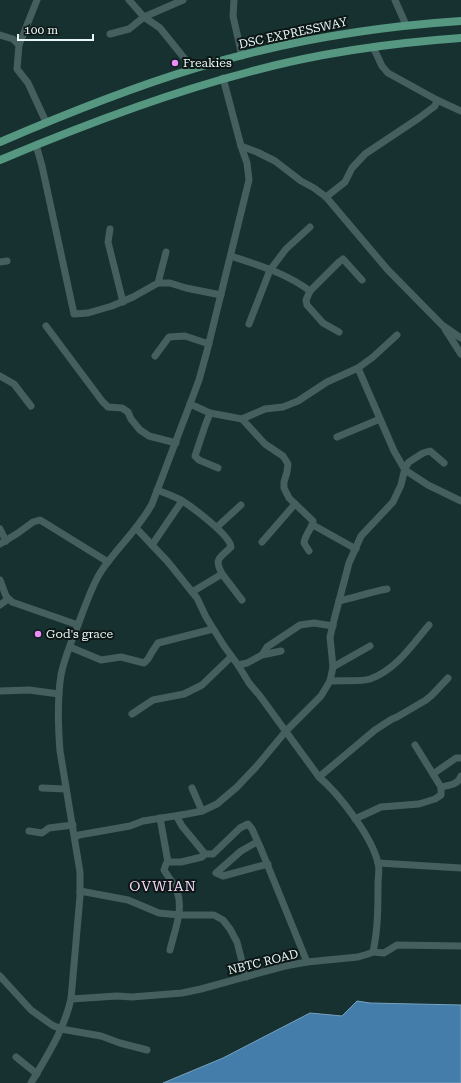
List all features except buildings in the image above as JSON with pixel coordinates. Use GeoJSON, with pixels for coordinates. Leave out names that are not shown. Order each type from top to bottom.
{"type":"FeatureCollection","features":[{"type":"Feature","properties":{"kind":"main road","name":"DSC EXPRESSWAY"},"geometry":{"type":"LineString","coordinates":[[0,142],[46,122],[192,69],[314,39],[372,29],[461,21]]}},
{"type":"Feature","properties":{"kind":"main road"},"geometry":{"type":"LineString","coordinates":[[0,160],[112,115],[224,78],[311,58],[373,47],[461,38]]}},
{"type":"Feature","properties":{"kind":"street"},"geometry":{"type":"LineString","coordinates":[[37,0],[19,45],[17,69],[28,83],[46,122]]}},
{"type":"Feature","properties":{"kind":"street"},"geometry":{"type":"LineString","coordinates":[[129,0],[144,16],[160,28],[192,69]]}},
{"type":"Feature","properties":{"kind":"street"},"geometry":{"type":"LineString","coordinates":[[110,34],[129,29],[144,16],[183,0]]}},
{"type":"Feature","properties":{"kind":"street"},"geometry":{"type":"LineString","coordinates":[[234,0],[233,16],[242,56]]}},
{"type":"Feature","properties":{"kind":"street"},"geometry":{"type":"LineString","coordinates":[[395,0],[406,25]]}},
{"type":"Feature","properties":{"kind":"street"},"geometry":{"type":"LineString","coordinates":[[0,35],[13,39],[19,45]]}},
{"type":"Feature","properties":{"kind":"street"},"geometry":{"type":"LineString","coordinates":[[373,47],[382,66],[388,73],[437,100],[461,111]]}},
{"type":"Feature","properties":{"kind":"street"},"geometry":{"type":"LineString","coordinates":[[31,1083],[61,1029],[71,999],[80,891],[80,872],[66,789],[57,721],[61,674],[94,583],[108,562],[144,517],[158,490],[190,404],[209,344],[250,180],[224,78]]}},
{"type":"Feature","properties":{"kind":"street"},"geometry":{"type":"LineString","coordinates":[[326,197],[345,182],[352,168],[365,154],[430,110],[435,106],[437,100]]}},
{"type":"Feature","properties":{"kind":"street"},"geometry":{"type":"LineString","coordinates":[[36,145],[57,234],[72,312],[74,314],[88,313],[123,302],[158,283],[170,283],[186,288],[221,295]]}},
{"type":"Feature","properties":{"kind":"street"},"geometry":{"type":"LineString","coordinates":[[241,146],[275,161],[301,181],[326,197],[388,269],[442,325],[461,354]]}},
{"type":"Feature","properties":{"kind":"street"},"geometry":{"type":"LineString","coordinates":[[248,324],[270,270],[286,249],[310,227]]}},
{"type":"Feature","properties":{"kind":"street"},"geometry":{"type":"LineString","coordinates":[[110,229],[108,242],[123,302]]}},
{"type":"Feature","properties":{"kind":"street"},"geometry":{"type":"LineString","coordinates":[[158,283],[166,252]]}},
{"type":"Feature","properties":{"kind":"street"},"geometry":{"type":"LineString","coordinates":[[231,256],[292,278],[310,291]]}},
{"type":"Feature","properties":{"kind":"street"},"geometry":{"type":"LineString","coordinates":[[339,332],[324,323],[307,306],[306,300],[310,291],[343,259],[362,280]]}},
{"type":"Feature","properties":{"kind":"street"},"geometry":{"type":"LineString","coordinates":[[442,325],[460,335]]}},
{"type":"Feature","properties":{"kind":"street"},"geometry":{"type":"LineString","coordinates":[[46,326],[108,407],[122,408],[128,412],[140,430],[149,436],[176,443]]}},
{"type":"Feature","properties":{"kind":"street"},"geometry":{"type":"LineString","coordinates":[[190,404],[210,414],[242,419],[265,410],[289,406],[327,382],[358,368],[373,357],[397,335]]}},
{"type":"Feature","properties":{"kind":"street"},"geometry":{"type":"LineString","coordinates":[[155,356],[169,337],[185,336],[209,344]]}},
{"type":"Feature","properties":{"kind":"street"},"geometry":{"type":"LineString","coordinates":[[358,368],[394,451],[405,470],[428,485],[461,501]]}},
{"type":"Feature","properties":{"kind":"street"},"geometry":{"type":"LineString","coordinates":[[0,376],[14,384],[31,406]]}},
{"type":"Feature","properties":{"kind":"street"},"geometry":{"type":"LineString","coordinates":[[210,414],[195,456],[199,460],[218,468]]}},
{"type":"Feature","properties":{"kind":"street"},"geometry":{"type":"LineString","coordinates":[[242,419],[265,444],[286,459],[288,464],[284,488],[289,498],[313,521],[313,525],[304,538],[304,543],[309,551]]}},
{"type":"Feature","properties":{"kind":"street"},"geometry":{"type":"LineString","coordinates":[[337,437],[380,419]]}},
{"type":"Feature","properties":{"kind":"street"},"geometry":{"type":"LineString","coordinates":[[75,837],[130,826],[143,821],[177,817],[202,811],[217,804],[237,787],[266,757],[286,731],[321,696],[330,681],[333,666],[330,637],[349,563],[361,536],[394,502],[408,462],[423,453],[430,451],[444,463]]}},
{"type":"Feature","properties":{"kind":"street"},"geometry":{"type":"LineString","coordinates":[[158,490],[182,501],[217,527],[229,540],[231,547],[217,564],[222,574],[242,600]]}},
{"type":"Feature","properties":{"kind":"street"},"geometry":{"type":"LineString","coordinates":[[152,545],[182,501]]}},
{"type":"Feature","properties":{"kind":"street"},"geometry":{"type":"LineString","coordinates":[[262,542],[295,504]]}},
{"type":"Feature","properties":{"kind":"street"},"geometry":{"type":"LineString","coordinates":[[217,527],[241,505]]}},
{"type":"Feature","properties":{"kind":"street"},"geometry":{"type":"LineString","coordinates":[[0,529],[3,543],[33,522],[40,520],[108,562]]}},
{"type":"Feature","properties":{"kind":"street"},"geometry":{"type":"LineString","coordinates":[[313,525],[356,548]]}},
{"type":"Feature","properties":{"kind":"street"},"geometry":{"type":"LineString","coordinates":[[136,528],[168,562],[197,598],[213,629],[249,683],[320,777],[330,786],[360,826],[378,864],[378,909],[376,939],[373,952]]}},
{"type":"Feature","properties":{"kind":"street"},"geometry":{"type":"LineString","coordinates":[[192,592],[222,574]]}},
{"type":"Feature","properties":{"kind":"street"},"geometry":{"type":"LineString","coordinates":[[0,580],[8,599],[12,602],[78,625]]}},
{"type":"Feature","properties":{"kind":"street"},"geometry":{"type":"LineString","coordinates":[[339,601],[361,596],[370,592],[387,589]]}},
{"type":"Feature","properties":{"kind":"street"},"geometry":{"type":"LineString","coordinates":[[0,605],[8,599]]}},
{"type":"Feature","properties":{"kind":"street"},"geometry":{"type":"LineString","coordinates":[[262,655],[267,647],[300,625],[314,623],[333,626]]}},
{"type":"Feature","properties":{"kind":"street"},"geometry":{"type":"LineString","coordinates":[[330,681],[369,679],[388,669],[399,661],[429,625]]}},
{"type":"Feature","properties":{"kind":"street"},"geometry":{"type":"LineString","coordinates":[[70,647],[101,660],[121,658],[144,663],[158,644],[213,629]]}},
{"type":"Feature","properties":{"kind":"street"},"geometry":{"type":"LineString","coordinates":[[333,666],[370,646]]}},
{"type":"Feature","properties":{"kind":"street"},"geometry":{"type":"LineString","coordinates":[[238,665],[247,663],[262,655],[281,652]]}},
{"type":"Feature","properties":{"kind":"street"},"geometry":{"type":"LineString","coordinates":[[132,714],[153,700],[184,694],[202,685],[231,657]]}},
{"type":"Feature","properties":{"kind":"street"},"geometry":{"type":"LineString","coordinates":[[320,777],[375,730],[432,695],[448,678]]}},
{"type":"Feature","properties":{"kind":"street"},"geometry":{"type":"LineString","coordinates":[[0,691],[29,690],[59,694]]}},
{"type":"Feature","properties":{"kind":"street"},"geometry":{"type":"LineString","coordinates":[[356,819],[381,807],[419,804],[443,797],[441,787],[415,745]]}},
{"type":"Feature","properties":{"kind":"street"},"geometry":{"type":"LineString","coordinates":[[433,774],[456,758],[461,758]]}},
{"type":"Feature","properties":{"kind":"street"},"geometry":{"type":"LineString","coordinates":[[441,787],[455,784],[460,780],[461,776]]}},
{"type":"Feature","properties":{"kind":"street"},"geometry":{"type":"LineString","coordinates":[[42,788],[66,789]]}},
{"type":"Feature","properties":{"kind":"street"},"geometry":{"type":"LineString","coordinates":[[192,788],[202,811]]}},
{"type":"Feature","properties":{"kind":"street"},"geometry":{"type":"LineString","coordinates":[[177,817],[182,826],[205,854]]}},
{"type":"Feature","properties":{"kind":"street"},"geometry":{"type":"LineString","coordinates":[[160,818],[168,862],[164,870],[178,892],[180,909],[170,950]]}},
{"type":"Feature","properties":{"kind":"street"},"geometry":{"type":"LineString","coordinates":[[29,831],[42,833],[49,828],[73,824]]}},
{"type":"Feature","properties":{"kind":"street"},"geometry":{"type":"LineString","coordinates":[[168,862],[181,862],[205,854],[213,854],[240,828],[248,824],[252,829],[268,864],[307,962]]}},
{"type":"Feature","properties":{"kind":"street"},"geometry":{"type":"LineString","coordinates":[[257,842],[241,851],[216,873],[223,876],[268,864]]}},
{"type":"Feature","properties":{"kind":"street"},"geometry":{"type":"LineString","coordinates":[[378,864],[461,868]]}},
{"type":"Feature","properties":{"kind":"street"},"geometry":{"type":"LineString","coordinates":[[80,891],[128,900],[160,913],[179,915],[214,915],[223,920],[230,928],[237,942],[246,977]]}},
{"type":"Feature","properties":{"kind":"street","name":"NBTC ROAD"},"geometry":{"type":"LineString","coordinates":[[71,999],[117,996],[132,997],[182,993],[285,966],[307,962],[358,957],[373,952],[384,953],[397,945],[461,946]]}},
{"type":"Feature","properties":{"kind":"street"},"geometry":{"type":"LineString","coordinates":[[0,976],[31,1010],[52,1025],[61,1029],[101,1036],[147,1050]]}},
{"type":"Feature","properties":{"kind":"street"},"geometry":{"type":"LineString","coordinates":[[16,1057],[37,1074]]}},
{"type":"Feature","properties":{"kind":"water"},"geometry":{"type":"Polygon","coordinates":[[[357,1001],[370,1003],[461,1005],[461,1083],[163,1083],[223,1058],[310,1013],[342,1016],[357,1001]]]}},
{"type":"Feature","properties":{"kind":"place","name":"Freakies"},"geometry":{"type":"Point","coordinates":[175,63]}},
{"type":"Feature","properties":{"kind":"place","name":"God's grace"},"geometry":{"type":"Point","coordinates":[38,634]}},
{"type":"Feature","properties":{"kind":"district","name":"OVWIAN"},"geometry":{"type":"Point","coordinates":[163,886]}}]}
